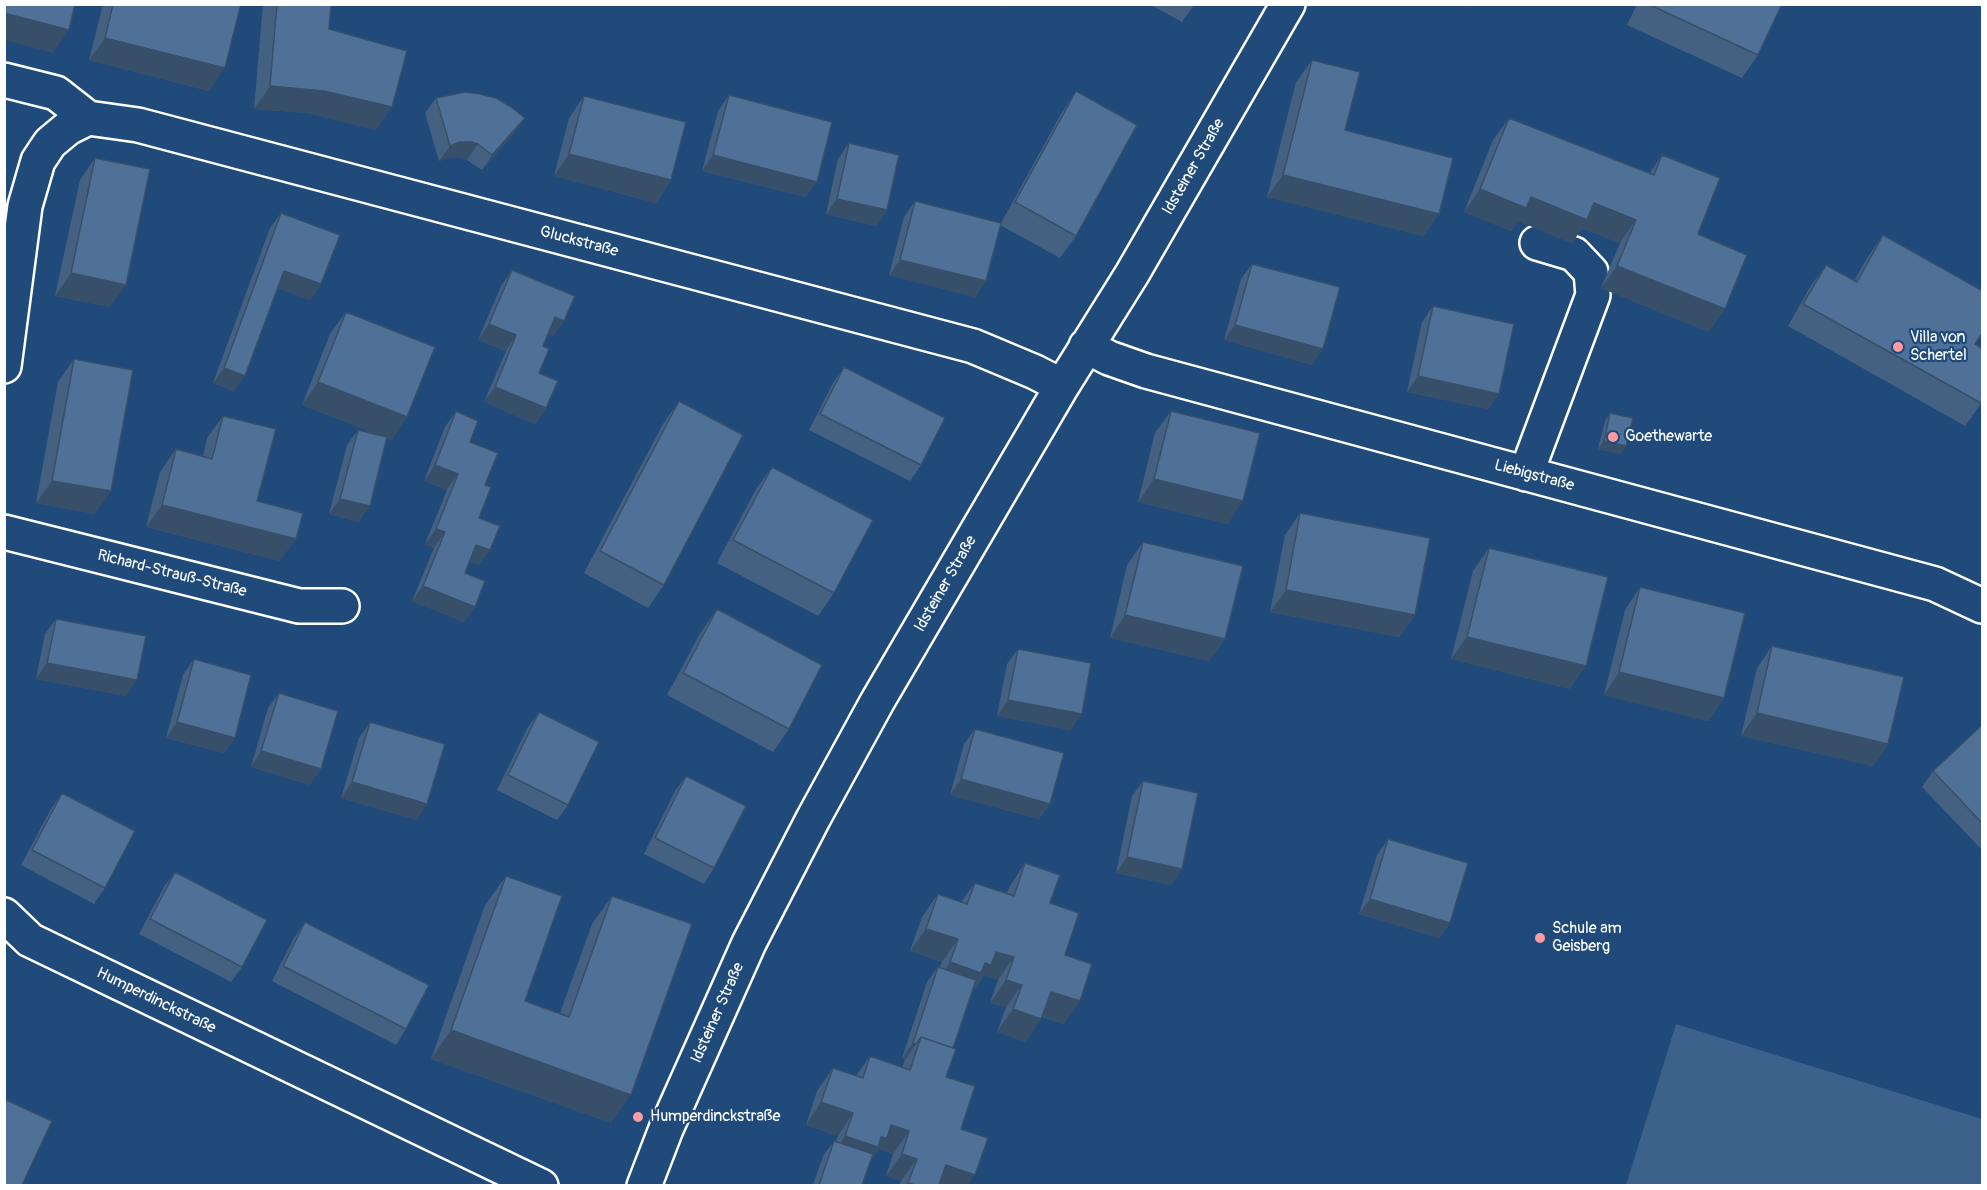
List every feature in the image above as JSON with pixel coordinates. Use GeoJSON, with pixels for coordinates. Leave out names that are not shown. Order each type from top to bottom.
{"type":"FeatureCollection","features":[{"type":"Feature","properties":{"kind":"street","name":"Idsteiner Straße"},"geometry":{"type":"LineString","coordinates":[[644,1185],[722,1001],[813,819],[877,702],[1062,386],[1132,274],[1288,4]]}},
{"type":"Feature","properties":{"kind":"street"},"geometry":{"type":"LineString","coordinates":[[4,80],[56,93],[88,118],[68,128],[50,143],[38,161],[25,206],[4,366]]}},
{"type":"Feature","properties":{"kind":"street","name":"Gluckstraße"},"geometry":{"type":"LineString","coordinates":[[88,118],[138,125],[973,346],[1062,386]]}},
{"type":"Feature","properties":{"kind":"street"},"geometry":{"type":"LineString","coordinates":[[1526,474],[1593,295],[1592,272],[1574,254],[1537,243]]}},
{"type":"Feature","properties":{"kind":"street","name":"Liebigstraße"},"geometry":{"type":"LineString","coordinates":[[1086,346],[1109,358],[1146,371],[1935,584],[1983,606]]}},
{"type":"Feature","properties":{"kind":"street","name":"Richard-Strauß-Straße"},"geometry":{"type":"LineString","coordinates":[[4,532],[299,606],[342,606]]}},
{"type":"Feature","properties":{"kind":"street","name":"Humperdinckstraße"},"geometry":{"type":"LineString","coordinates":[[4,915],[30,940],[541,1185]]}},
{"type":"Feature","properties":{"kind":"shaded area"},"geometry":{"type":"Polygon","coordinates":[[[1676,1024],[1982,1119],[1982,1185],[1626,1185],[1676,1024]]]}},
{"type":"Feature","properties":{"kind":"building"},"geometry":{"type":"Polygon","coordinates":[[[4,4],[75,4],[69,30],[4,13],[4,4]]]}},
{"type":"Feature","properties":{"kind":"building"},"geometry":{"type":"Polygon","coordinates":[[[113,4],[241,4],[225,68],[105,38],[113,4]]]}},
{"type":"Feature","properties":{"kind":"building"},"geometry":{"type":"Polygon","coordinates":[[[277,4],[331,4],[329,29],[407,51],[392,107],[324,91],[270,86],[277,4]]]}},
{"type":"Feature","properties":{"kind":"building"},"geometry":{"type":"Polygon","coordinates":[[[1648,4],[1782,4],[1758,55],[1648,4]]]}},
{"type":"Feature","properties":{"kind":"building"},"geometry":{"type":"Polygon","coordinates":[[[1312,60],[1360,72],[1345,130],[1453,158],[1439,214],[1283,175],[1312,60]]]}},
{"type":"Feature","properties":{"kind":"building"},"geometry":{"type":"Polygon","coordinates":[[[1076,91],[1137,125],[1076,236],[1015,202],[1076,91]]]}},
{"type":"Feature","properties":{"kind":"building"},"geometry":{"type":"Polygon","coordinates":[[[465,92],[496,98],[525,118],[492,155],[478,144],[471,142],[460,142],[450,146],[436,98],[465,92]]]}},
{"type":"Feature","properties":{"kind":"building"},"geometry":{"type":"Polygon","coordinates":[[[729,95],[832,122],[817,182],[713,155],[729,95]]]}},
{"type":"Feature","properties":{"kind":"building"},"geometry":{"type":"Polygon","coordinates":[[[584,96],[686,122],[671,180],[569,154],[584,96]]]}},
{"type":"Feature","properties":{"kind":"building"},"geometry":{"type":"Polygon","coordinates":[[[1509,118],[1654,175],[1662,155],[1720,178],[1698,234],[1747,255],[1725,309],[1617,266],[1636,220],[1594,203],[1587,220],[1531,197],[1526,208],[1480,189],[1509,118]]]}},
{"type":"Feature","properties":{"kind":"building"},"geometry":{"type":"Polygon","coordinates":[[[849,143],[899,155],[887,210],[837,199],[849,143]]]}},
{"type":"Feature","properties":{"kind":"building"},"geometry":{"type":"Polygon","coordinates":[[[95,158],[150,169],[126,285],[71,273],[95,158]]]}},
{"type":"Feature","properties":{"kind":"building"},"geometry":{"type":"Polygon","coordinates":[[[915,201],[1001,223],[986,281],[900,260],[915,201]]]}},
{"type":"Feature","properties":{"kind":"building"},"geometry":{"type":"Polygon","coordinates":[[[281,213],[340,235],[321,284],[284,271],[245,376],[224,368],[281,213]]]}},
{"type":"Feature","properties":{"kind":"building","name":"Villa von Schertel"},"geometry":{"type":"Polygon","coordinates":[[[1883,235],[1983,291],[1983,332],[1975,344],[1983,349],[1983,401],[1981,403],[1803,304],[1826,265],[1857,282],[1883,235]]]}},
{"type":"Feature","properties":{"kind":"building"},"geometry":{"type":"Polygon","coordinates":[[[1252,264],[1340,287],[1323,349],[1235,325],[1252,264]]]}},
{"type":"Feature","properties":{"kind":"building"},"geometry":{"type":"Polygon","coordinates":[[[512,270],[575,296],[564,321],[555,317],[543,346],[549,349],[539,373],[558,381],[546,408],[495,387],[516,335],[489,324],[512,270]]]}},
{"type":"Feature","properties":{"kind":"building"},"geometry":{"type":"Polygon","coordinates":[[[1433,306],[1514,324],[1499,394],[1418,376],[1433,306]]]}},
{"type":"Feature","properties":{"kind":"building"},"geometry":{"type":"Polygon","coordinates":[[[346,312],[435,347],[407,417],[318,382],[346,312]]]}},
{"type":"Feature","properties":{"kind":"building"},"geometry":{"type":"Polygon","coordinates":[[[74,359],[133,370],[111,491],[52,481],[74,359]]]}},
{"type":"Feature","properties":{"kind":"building"},"geometry":{"type":"Polygon","coordinates":[[[844,367],[945,418],[921,465],[820,414],[844,367]]]}},
{"type":"Feature","properties":{"kind":"building"},"geometry":{"type":"Polygon","coordinates":[[[679,401],[743,435],[664,585],[600,551],[679,401]]]}},
{"type":"Feature","properties":{"kind":"building"},"geometry":{"type":"Polygon","coordinates":[[[456,411],[478,421],[470,442],[498,453],[485,485],[491,487],[479,518],[500,526],[490,550],[476,545],[465,573],[485,581],[475,607],[423,586],[445,532],[436,529],[458,474],[435,465],[456,411]]]}},
{"type":"Feature","properties":{"kind":"building"},"geometry":{"type":"Polygon","coordinates":[[[1171,411],[1260,433],[1243,501],[1154,479],[1171,411]]]}},
{"type":"Feature","properties":{"kind":"building"},"geometry":{"type":"Polygon","coordinates":[[[1610,413],[1633,418],[1626,446],[1604,441],[1610,413]]]}},
{"type":"Feature","properties":{"kind":"building"},"geometry":{"type":"Polygon","coordinates":[[[223,416],[276,429],[257,501],[303,513],[296,539],[162,505],[176,449],[212,459],[223,416]]]}},
{"type":"Feature","properties":{"kind":"building"},"geometry":{"type":"Polygon","coordinates":[[[358,430],[387,437],[370,506],[340,499],[358,430]]]}},
{"type":"Feature","properties":{"kind":"building"},"geometry":{"type":"Polygon","coordinates":[[[772,467],[873,520],[834,593],[733,540],[772,467]]]}},
{"type":"Feature","properties":{"kind":"building"},"geometry":{"type":"Polygon","coordinates":[[[1300,513],[1430,538],[1415,615],[1286,590],[1300,513]]]}},
{"type":"Feature","properties":{"kind":"building"},"geometry":{"type":"Polygon","coordinates":[[[1143,542],[1243,566],[1225,639],[1125,615],[1143,542]]]}},
{"type":"Feature","properties":{"kind":"building"},"geometry":{"type":"Polygon","coordinates":[[[1489,548],[1608,577],[1586,666],[1467,637],[1489,548]]]}},
{"type":"Feature","properties":{"kind":"building"},"geometry":{"type":"Polygon","coordinates":[[[1640,587],[1745,613],[1724,698],[1619,672],[1640,587]]]}},
{"type":"Feature","properties":{"kind":"building"},"geometry":{"type":"Polygon","coordinates":[[[717,609],[822,665],[789,729],[683,673],[717,609]]]}},
{"type":"Feature","properties":{"kind":"building"},"geometry":{"type":"Polygon","coordinates":[[[56,619],[146,636],[137,680],[47,663],[56,619]]]}},
{"type":"Feature","properties":{"kind":"building"},"geometry":{"type":"Polygon","coordinates":[[[1772,646],[1904,677],[1888,744],[1757,713],[1772,646]]]}},
{"type":"Feature","properties":{"kind":"building"},"geometry":{"type":"Polygon","coordinates":[[[1018,649],[1091,663],[1082,714],[1008,700],[1018,649]]]}},
{"type":"Feature","properties":{"kind":"building"},"geometry":{"type":"Polygon","coordinates":[[[194,659],[251,675],[235,738],[177,722],[194,659]]]}},
{"type":"Feature","properties":{"kind":"building"},"geometry":{"type":"Polygon","coordinates":[[[279,693],[338,711],[321,769],[261,751],[279,693]]]}},
{"type":"Feature","properties":{"kind":"building"},"geometry":{"type":"Polygon","coordinates":[[[539,712],[599,742],[568,805],[508,775],[539,712]]]}},
{"type":"Feature","properties":{"kind":"building"},"geometry":{"type":"Polygon","coordinates":[[[370,722],[445,744],[427,804],[352,782],[370,722]]]}},
{"type":"Feature","properties":{"kind":"building"},"geometry":{"type":"Polygon","coordinates":[[[1983,724],[1983,824],[1933,771],[1983,724]]]}},
{"type":"Feature","properties":{"kind":"building"},"geometry":{"type":"Polygon","coordinates":[[[975,729],[1064,753],[1050,804],[961,779],[975,729]]]}},
{"type":"Feature","properties":{"kind":"building"},"geometry":{"type":"Polygon","coordinates":[[[686,776],[746,806],[714,868],[655,838],[686,776]]]}},
{"type":"Feature","properties":{"kind":"building"},"geometry":{"type":"Polygon","coordinates":[[[1143,781],[1198,793],[1182,869],[1127,857],[1143,781]]]}},
{"type":"Feature","properties":{"kind":"building"},"geometry":{"type":"Polygon","coordinates":[[[62,793],[135,831],[105,888],[32,850],[62,793]]]}},
{"type":"Feature","properties":{"kind":"building"},"geometry":{"type":"Polygon","coordinates":[[[1388,839],[1468,863],[1450,923],[1370,899],[1388,839]]]}},
{"type":"Feature","properties":{"kind":"building"},"geometry":{"type":"Polygon","coordinates":[[[1025,863],[1060,875],[1050,903],[1079,913],[1065,955],[1092,964],[1080,1001],[1051,992],[1041,1019],[1013,1009],[1022,985],[1006,980],[1014,957],[996,952],[991,965],[985,963],[981,973],[950,962],[958,939],[926,929],[938,894],[967,904],[975,883],[1014,896],[1025,863]]]}},
{"type":"Feature","properties":{"kind":"building"},"geometry":{"type":"Polygon","coordinates":[[[175,872],[267,920],[242,967],[150,919],[175,872]]]}},
{"type":"Feature","properties":{"kind":"building"},"geometry":{"type":"Polygon","coordinates":[[[506,876],[562,896],[525,1001],[569,1017],[612,896],[692,924],[631,1095],[451,1030],[506,876]]]}},
{"type":"Feature","properties":{"kind":"building"},"geometry":{"type":"Polygon","coordinates":[[[305,922],[429,985],[406,1029],[283,966],[305,922]]]}},
{"type":"Feature","properties":{"kind":"building"},"geometry":{"type":"Polygon","coordinates":[[[938,967],[976,980],[953,1048],[921,1037],[916,1044],[913,1043],[938,967]]]}},
{"type":"Feature","properties":{"kind":"building"},"geometry":{"type":"Polygon","coordinates":[[[921,1037],[956,1049],[946,1077],[975,1086],[961,1129],[988,1138],[975,1175],[946,1165],[939,1185],[908,1183],[917,1159],[902,1154],[909,1131],[891,1125],[887,1138],[881,1137],[878,1147],[845,1136],[853,1113],[821,1102],[833,1068],[863,1078],[870,1056],[910,1070],[921,1037]]]}},
{"type":"Feature","properties":{"kind":"building"},"geometry":{"type":"Polygon","coordinates":[[[4,1099],[52,1121],[22,1185],[4,1185],[4,1099]]]}},
{"type":"Feature","properties":{"kind":"building"},"geometry":{"type":"Polygon","coordinates":[[[834,1141],[873,1154],[862,1185],[819,1185],[834,1141]]]}},
{"type":"Feature","properties":{"kind":"place","name":"Villa von Schertel"},"geometry":{"type":"Point","coordinates":[1898,347]}},
{"type":"Feature","properties":{"kind":"place","name":"Goethewarte"},"geometry":{"type":"Point","coordinates":[1613,437]}},
{"type":"Feature","properties":{"kind":"place","name":"Schule am Geisberg"},"geometry":{"type":"Point","coordinates":[1540,938]}},
{"type":"Feature","properties":{"kind":"place","name":"Humperdinckstraße"},"geometry":{"type":"Point","coordinates":[638,1117]}}]}
